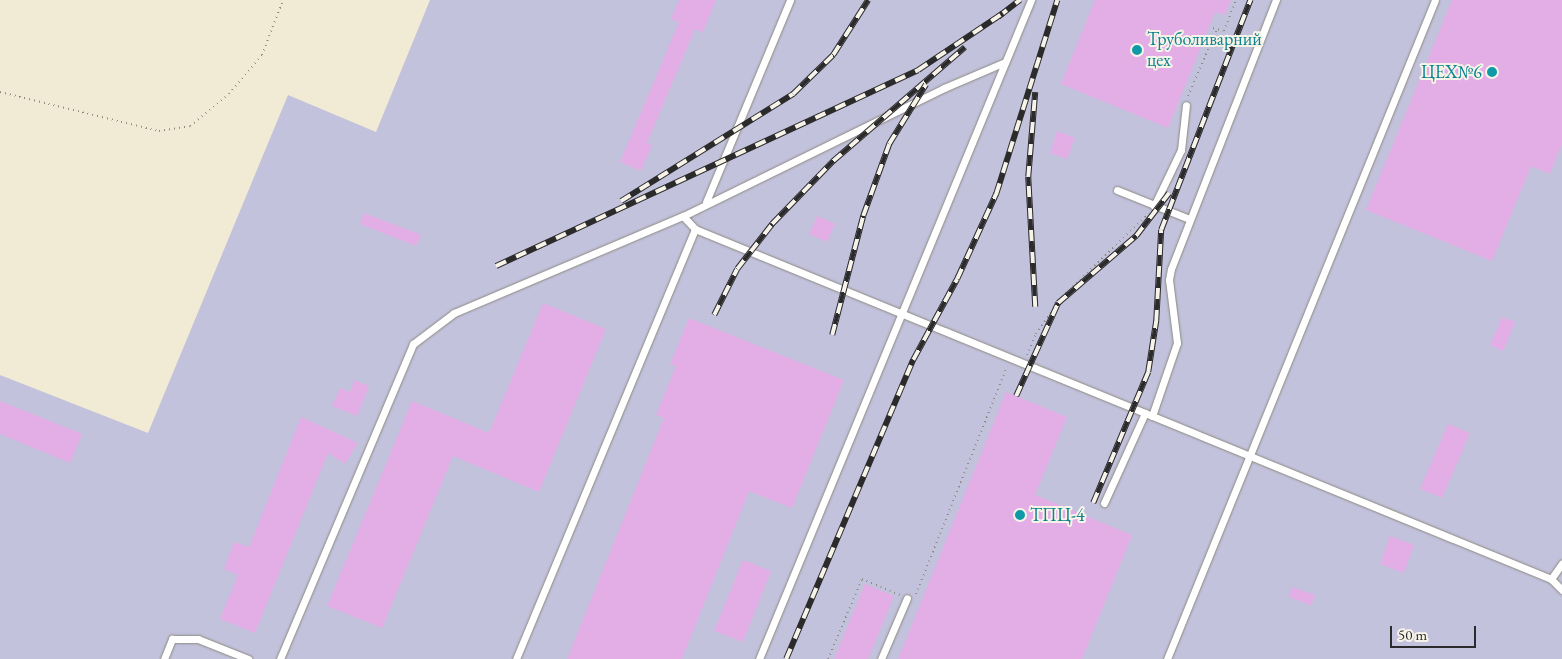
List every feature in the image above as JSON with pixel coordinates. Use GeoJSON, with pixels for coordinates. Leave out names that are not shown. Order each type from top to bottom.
{"type":"FeatureCollection","features":[{"type":"Feature","properties":{"kind":"lane"},"geometry":{"type":"LineString","coordinates":[[706,202],[790,0]]}},
{"type":"Feature","properties":{"kind":"lane"},"geometry":{"type":"LineString","coordinates":[[759,659],[1031,0]]}},
{"type":"Feature","properties":{"kind":"lane"},"geometry":{"type":"LineString","coordinates":[[1104,503],[1148,415],[1177,342],[1169,280],[1189,219],[1276,0]]}},
{"type":"Feature","properties":{"kind":"lane"},"geometry":{"type":"LineString","coordinates":[[1167,659],[1252,457],[1435,0]]}},
{"type":"Feature","properties":{"kind":"lane"},"geometry":{"type":"LineString","coordinates":[[280,659],[413,344],[454,313],[683,216],[706,202],[1005,62]]}},
{"type":"Feature","properties":{"kind":"lane"},"geometry":{"type":"LineString","coordinates":[[1154,206],[1181,150],[1186,105]]}},
{"type":"Feature","properties":{"kind":"lane"},"geometry":{"type":"LineString","coordinates":[[1118,190],[1189,219]]}},
{"type":"Feature","properties":{"kind":"lane"},"geometry":{"type":"LineString","coordinates":[[683,216],[694,229],[1551,579],[1562,590]]}},
{"type":"Feature","properties":{"kind":"lane"},"geometry":{"type":"LineString","coordinates":[[516,659],[694,229]]}},
{"type":"Feature","properties":{"kind":"lane"},"geometry":{"type":"LineString","coordinates":[[1551,579],[1562,563]]}},
{"type":"Feature","properties":{"kind":"lane"},"geometry":{"type":"LineString","coordinates":[[881,659],[907,598]]}},
{"type":"Feature","properties":{"kind":"lane"},"geometry":{"type":"LineString","coordinates":[[164,659],[172,639],[198,639],[248,659]]}},
{"type":"Feature","properties":{"kind":"path"},"geometry":{"type":"LineString","coordinates":[[0,92],[159,131],[190,126],[229,94],[262,55],[283,0]]}},
{"type":"Feature","properties":{"kind":"path"},"geometry":{"type":"LineString","coordinates":[[1213,28],[1224,30],[1236,0]]}},
{"type":"Feature","properties":{"kind":"path"},"geometry":{"type":"LineString","coordinates":[[1186,105],[1217,29]]}},
{"type":"Feature","properties":{"kind":"path"},"geometry":{"type":"LineString","coordinates":[[1023,363],[1036,334],[1062,297],[1135,230],[1154,206]]}},
{"type":"Feature","properties":{"kind":"path"},"geometry":{"type":"LineString","coordinates":[[828,659],[862,579],[913,601],[1010,358]]}},
{"type":"Feature","properties":{"kind":"shaded area"},"geometry":{"type":"Polygon","coordinates":[[[430,0],[1562,0],[1562,659],[0,659],[0,375],[148,433],[288,95],[376,132],[430,0]]]}},
{"type":"Feature","properties":{"kind":"building"},"geometry":{"type":"Polygon","coordinates":[[[679,0],[716,0],[703,32],[695,29],[647,143],[652,145],[641,171],[620,162],[679,22],[671,19],[679,0]]]}},
{"type":"Feature","properties":{"kind":"building","name":"Труболиварний цех"},"geometry":{"type":"Polygon","coordinates":[[[1095,0],[1231,0],[1225,15],[1215,12],[1168,128],[1061,84],[1095,0]]]}},
{"type":"Feature","properties":{"kind":"building","name":"ЦЕХ№6"},"geometry":{"type":"Polygon","coordinates":[[[1452,0],[1562,0],[1562,144],[1550,174],[1531,166],[1492,261],[1366,210],[1452,0]]]}},
{"type":"Feature","properties":{"kind":"building"},"geometry":{"type":"Polygon","coordinates":[[[1057,131],[1075,138],[1067,159],[1050,153],[1057,131]]]}},
{"type":"Feature","properties":{"kind":"building"},"geometry":{"type":"Polygon","coordinates":[[[364,213],[421,235],[416,246],[360,224],[364,213]]]}},
{"type":"Feature","properties":{"kind":"building"},"geometry":{"type":"Polygon","coordinates":[[[817,216],[835,224],[827,242],[809,234],[817,216]]]}},
{"type":"Feature","properties":{"kind":"building"},"geometry":{"type":"Polygon","coordinates":[[[543,303],[606,329],[539,492],[453,456],[382,628],[327,606],[412,401],[489,433],[543,303]]]}},
{"type":"Feature","properties":{"kind":"building"},"geometry":{"type":"Polygon","coordinates":[[[1502,317],[1515,322],[1503,351],[1490,345],[1502,317]]]}},
{"type":"Feature","properties":{"kind":"building"},"geometry":{"type":"Polygon","coordinates":[[[689,318],[844,380],[792,508],[749,491],[682,659],[567,659],[664,418],[656,415],[676,366],[670,364],[689,318]]]}},
{"type":"Feature","properties":{"kind":"building"},"geometry":{"type":"Polygon","coordinates":[[[354,380],[369,386],[357,416],[332,406],[340,388],[350,392],[354,380]]]}},
{"type":"Feature","properties":{"kind":"building","name":"ТПЦ-4"},"geometry":{"type":"Polygon","coordinates":[[[1006,392],[1067,417],[1035,495],[1132,535],[1082,659],[898,659],[1006,392]]]}},
{"type":"Feature","properties":{"kind":"building"},"geometry":{"type":"Polygon","coordinates":[[[0,401],[82,434],[70,463],[0,434],[0,401]]]}},
{"type":"Feature","properties":{"kind":"building"},"geometry":{"type":"Polygon","coordinates":[[[301,417],[358,443],[345,464],[328,453],[255,633],[220,619],[238,575],[224,569],[234,542],[249,547],[301,417]]]}},
{"type":"Feature","properties":{"kind":"building"},"geometry":{"type":"Polygon","coordinates":[[[1448,424],[1470,433],[1442,498],[1420,489],[1448,424]]]}},
{"type":"Feature","properties":{"kind":"building"},"geometry":{"type":"Polygon","coordinates":[[[1390,536],[1414,545],[1404,573],[1380,564],[1390,536]]]}},
{"type":"Feature","properties":{"kind":"building"},"geometry":{"type":"Polygon","coordinates":[[[743,560],[771,571],[743,642],[714,631],[743,560]]]}},
{"type":"Feature","properties":{"kind":"building"},"geometry":{"type":"Polygon","coordinates":[[[865,584],[894,596],[868,659],[834,659],[865,584]]]}},
{"type":"Feature","properties":{"kind":"building"},"geometry":{"type":"Polygon","coordinates":[[[1292,587],[1315,595],[1311,605],[1289,597],[1292,587]]]}},
{"type":"Feature","properties":{"kind":"railway"},"geometry":{"type":"LineString","coordinates":[[621,201],[793,94],[833,55],[868,0]]}},
{"type":"Feature","properties":{"kind":"railway"},"geometry":{"type":"LineString","coordinates":[[998,17],[1020,0]]}},
{"type":"Feature","properties":{"kind":"railway"},"geometry":{"type":"LineString","coordinates":[[786,659],[913,360],[957,279],[996,194],[1057,0]]}},
{"type":"Feature","properties":{"kind":"railway"},"geometry":{"type":"LineString","coordinates":[[1093,503],[1148,372],[1156,321],[1161,230],[1250,0]]}},
{"type":"Feature","properties":{"kind":"railway"},"geometry":{"type":"LineString","coordinates":[[496,266],[918,70],[1003,13]]}},
{"type":"Feature","properties":{"kind":"railway"},"geometry":{"type":"LineString","coordinates":[[714,315],[737,269],[772,224],[833,161],[965,47]]}},
{"type":"Feature","properties":{"kind":"railway"},"geometry":{"type":"LineString","coordinates":[[832,335],[863,216],[889,144],[926,84]]}},
{"type":"Feature","properties":{"kind":"railway"},"geometry":{"type":"LineString","coordinates":[[1035,92],[1028,177],[1035,307]]}},
{"type":"Feature","properties":{"kind":"railway"},"geometry":{"type":"LineString","coordinates":[[1016,396],[1058,303],[1136,236],[1169,193]]}},
{"type":"Feature","properties":{"kind":"place","name":"Труболиварний цех"},"geometry":{"type":"Point","coordinates":[1137,50]}},
{"type":"Feature","properties":{"kind":"place","name":"ЦЕХ№6"},"geometry":{"type":"Point","coordinates":[1492,72]}},
{"type":"Feature","properties":{"kind":"place","name":"ТПЦ-4"},"geometry":{"type":"Point","coordinates":[1020,515]}}]}
